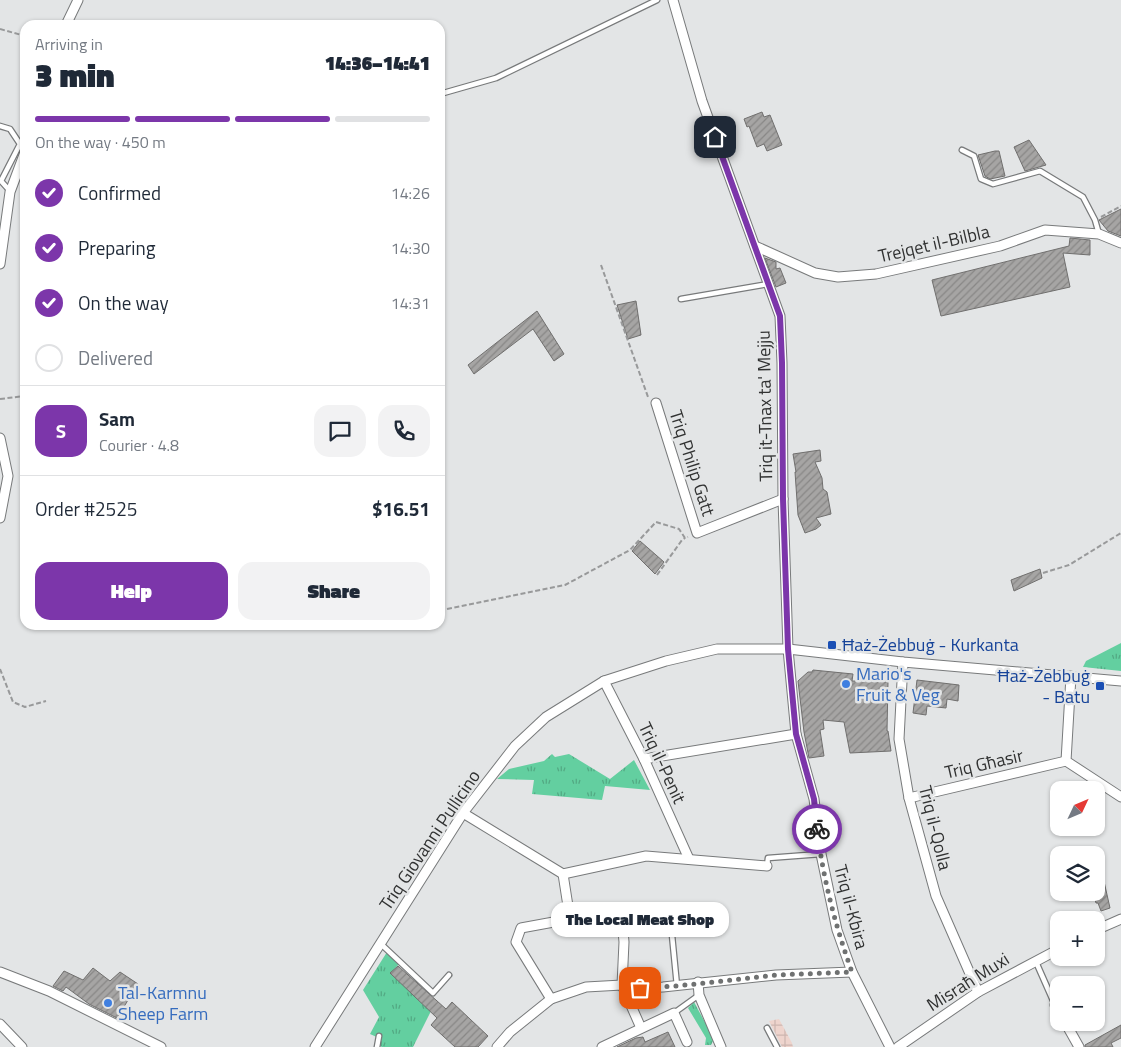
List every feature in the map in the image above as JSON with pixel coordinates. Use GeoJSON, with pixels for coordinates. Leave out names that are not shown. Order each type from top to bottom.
{"type":"FeatureCollection","features":[{"type":"Feature","properties":{"kind":"street"},"geometry":{"type":"LineString","coordinates":[[68,20],[78,0]]}},
{"type":"Feature","properties":{"kind":"street","name":"Triq it-Tnax ta' Mejju"},"geometry":{"type":"LineString","coordinates":[[674,0],[702,101],[780,316],[788,649]]}},
{"type":"Feature","properties":{"kind":"street"},"geometry":{"type":"LineString","coordinates":[[0,264],[10,192],[20,165]]}},
{"type":"Feature","properties":{"kind":"street","name":"Trejqet il-Bilbla"},"geometry":{"type":"LineString","coordinates":[[755,246],[815,273],[838,277],[876,274],[1000,246],[1045,230],[1099,234],[1121,244]]}},
{"type":"Feature","properties":{"kind":"street","name":"Triq Philip Gatt"},"geometry":{"type":"LineString","coordinates":[[656,403],[697,533]]}},
{"type":"Feature","properties":{"kind":"street"},"geometry":{"type":"LineString","coordinates":[[0,438],[8,476],[0,518]]}},
{"type":"Feature","properties":{"kind":"street"},"geometry":{"type":"LineString","coordinates":[[697,533],[783,499]]}},
{"type":"Feature","properties":{"kind":"street","name":"Triq Giovanni Pullicino"},"geometry":{"type":"LineString","coordinates":[[315,1047],[463,813],[515,746],[546,717],[604,681],[666,661],[717,648],[788,649],[903,662],[1121,681]]}},
{"type":"Feature","properties":{"kind":"street","name":"Triq il-Kbira"},"geometry":{"type":"LineString","coordinates":[[788,649],[796,734],[814,799],[821,854],[837,930],[852,972],[890,1047]]}},
{"type":"Feature","properties":{"kind":"street","name":"Triq il-Qolla"},"geometry":{"type":"LineString","coordinates":[[903,662],[899,739],[909,798],[936,896],[978,992]]}},
{"type":"Feature","properties":{"kind":"street"},"geometry":{"type":"LineString","coordinates":[[1071,676],[1066,761],[1121,797]]}},
{"type":"Feature","properties":{"kind":"street","name":"Triq il-Penit"},"geometry":{"type":"LineString","coordinates":[[604,681],[644,759],[689,859]]}},
{"type":"Feature","properties":{"kind":"street"},"geometry":{"type":"LineString","coordinates":[[644,759],[796,734]]}},
{"type":"Feature","properties":{"kind":"street","name":"Triq Għasir"},"geometry":{"type":"LineString","coordinates":[[909,798],[1066,761]]}},
{"type":"Feature","properties":{"kind":"street"},"geometry":{"type":"LineString","coordinates":[[463,813],[563,874],[646,856],[767,866]]}},
{"type":"Feature","properties":{"kind":"street"},"geometry":{"type":"LineString","coordinates":[[563,874],[570,919]]}},
{"type":"Feature","properties":{"kind":"street"},"geometry":{"type":"LineString","coordinates":[[550,999],[516,942],[521,928],[621,908],[624,942],[622,985],[641,1028]]}},
{"type":"Feature","properties":{"kind":"street"},"geometry":{"type":"LineString","coordinates":[[1105,926],[1121,919]]}},
{"type":"Feature","properties":{"kind":"street","name":"Misraħ Muxi"},"geometry":{"type":"LineString","coordinates":[[898,1047],[978,992],[1050,953]]}},
{"type":"Feature","properties":{"kind":"street"},"geometry":{"type":"LineString","coordinates":[[0,972],[49,991],[161,1047]]}},
{"type":"Feature","properties":{"kind":"street"},"geometry":{"type":"LineString","coordinates":[[497,1047],[510,1032],[550,999],[586,987],[622,985],[640,988],[677,986],[698,982],[776,975],[852,972]]}},
{"type":"Feature","properties":{"kind":"street"},"geometry":{"type":"LineString","coordinates":[[698,982],[699,995],[720,1045],[710,1047]]}},
{"type":"Feature","properties":{"kind":"street"},"geometry":{"type":"LineString","coordinates":[[602,1047],[674,1013],[687,1042]]}},
{"type":"Feature","properties":{"kind":"street"},"geometry":{"type":"LineString","coordinates":[[0,1024],[22,1047]]}},
{"type":"Feature","properties":{"kind":"street"},"geometry":{"type":"LineString","coordinates":[[1070,1031],[1078,1047]]}},
{"type":"Feature","properties":{"kind":"lane"},"geometry":{"type":"LineString","coordinates":[[445,93],[496,78],[657,0]]}},
{"type":"Feature","properties":{"kind":"lane"},"geometry":{"type":"LineString","coordinates":[[0,126],[10,129],[20,144],[1,181],[10,192]]}},
{"type":"Feature","properties":{"kind":"lane"},"geometry":{"type":"LineString","coordinates":[[962,150],[974,156],[981,179],[993,184],[1040,171],[1083,197],[1095,220],[1099,234]]}},
{"type":"Feature","properties":{"kind":"lane"},"geometry":{"type":"LineString","coordinates":[[681,299],[769,283]]}},
{"type":"Feature","properties":{"kind":"lane"},"geometry":{"type":"LineString","coordinates":[[767,866],[768,858],[821,854]]}},
{"type":"Feature","properties":{"kind":"lane"},"geometry":{"type":"LineString","coordinates":[[671,925],[677,986]]}},
{"type":"Feature","properties":{"kind":"lane"},"geometry":{"type":"LineString","coordinates":[[381,944],[433,994],[450,975]]}},
{"type":"Feature","properties":{"kind":"lane"},"geometry":{"type":"LineString","coordinates":[[1035,960],[1050,993]]}},
{"type":"Feature","properties":{"kind":"lane"},"geometry":{"type":"LineString","coordinates":[[674,1013],[699,995]]}},
{"type":"Feature","properties":{"kind":"lane"},"geometry":{"type":"LineString","coordinates":[[767,1028],[777,1047]]}},
{"type":"Feature","properties":{"kind":"lane"},"geometry":{"type":"LineString","coordinates":[[377,1047],[379,1036]]}},
{"type":"Feature","properties":{"kind":"path"},"geometry":{"type":"LineString","coordinates":[[0,29],[20,35]]}},
{"type":"Feature","properties":{"kind":"path"},"geometry":{"type":"LineString","coordinates":[[1095,220],[1121,206]]}},
{"type":"Feature","properties":{"kind":"path"},"geometry":{"type":"LineString","coordinates":[[601,265],[648,398],[656,403]]}},
{"type":"Feature","properties":{"kind":"path"},"geometry":{"type":"LineString","coordinates":[[0,399],[20,397]]}},
{"type":"Feature","properties":{"kind":"path"},"geometry":{"type":"LineString","coordinates":[[447,609],[565,585],[630,550],[656,522],[679,529],[686,538]]}},
{"type":"Feature","properties":{"kind":"path"},"geometry":{"type":"LineString","coordinates":[[657,576],[682,540],[697,533]]}},
{"type":"Feature","properties":{"kind":"path"},"geometry":{"type":"LineString","coordinates":[[1043,573],[1069,565],[1121,533]]}},
{"type":"Feature","properties":{"kind":"path"},"geometry":{"type":"LineString","coordinates":[[0,669],[13,702],[25,706],[46,701]]}},
{"type":"Feature","properties":{"kind":"shaded area"},"geometry":{"type":"Polygon","coordinates":[[[779,1019],[793,1047],[782,1047],[769,1021],[779,1019]]]}},
{"type":"Feature","properties":{"kind":"green space"},"geometry":{"type":"Polygon","coordinates":[[[1121,643],[1121,671],[1083,667],[1086,661],[1121,643]]]}},
{"type":"Feature","properties":{"kind":"green space"},"geometry":{"type":"Polygon","coordinates":[[[552,754],[555,757],[569,754],[610,779],[634,760],[650,790],[605,786],[602,800],[532,794],[534,780],[497,779],[509,769],[544,761],[552,754]]]}},
{"type":"Feature","properties":{"kind":"green space"},"geometry":{"type":"Polygon","coordinates":[[[387,952],[399,964],[391,973],[431,1011],[413,1047],[382,1047],[380,1046],[381,1039],[370,1034],[379,1017],[363,990],[387,952]]]}},
{"type":"Feature","properties":{"kind":"green space"},"geometry":{"type":"Polygon","coordinates":[[[694,1002],[714,1039],[711,1045],[705,1045],[706,1038],[688,1008],[694,1002]]]}},
{"type":"Feature","properties":{"kind":"building"},"geometry":{"type":"Polygon","coordinates":[[[762,112],[764,117],[770,115],[782,145],[767,151],[764,144],[757,147],[749,126],[747,127],[744,119],[762,112]]]}},
{"type":"Feature","properties":{"kind":"building"},"geometry":{"type":"Polygon","coordinates":[[[1029,140],[1046,165],[1025,171],[1014,147],[1029,140]]]}},
{"type":"Feature","properties":{"kind":"building"},"geometry":{"type":"Polygon","coordinates":[[[999,151],[1005,176],[990,179],[985,176],[978,155],[999,151]]]}},
{"type":"Feature","properties":{"kind":"building"},"geometry":{"type":"Polygon","coordinates":[[[1121,209],[1121,236],[1108,231],[1099,220],[1121,209]]]}},
{"type":"Feature","properties":{"kind":"building"},"geometry":{"type":"Polygon","coordinates":[[[1070,238],[1090,240],[1090,255],[1063,253],[1070,287],[941,316],[932,280],[1069,246],[1070,238]]]}},
{"type":"Feature","properties":{"kind":"building"},"geometry":{"type":"Polygon","coordinates":[[[765,258],[776,262],[776,269],[780,268],[786,283],[776,287],[765,258]]]}},
{"type":"Feature","properties":{"kind":"building"},"geometry":{"type":"Polygon","coordinates":[[[636,301],[641,335],[628,339],[617,305],[636,301]]]}},
{"type":"Feature","properties":{"kind":"building"},"geometry":{"type":"Polygon","coordinates":[[[537,311],[564,354],[554,361],[533,329],[474,374],[468,365],[537,311]]]}},
{"type":"Feature","properties":{"kind":"building"},"geometry":{"type":"Polygon","coordinates":[[[820,450],[821,461],[815,462],[822,478],[823,489],[827,492],[831,514],[816,518],[821,525],[805,533],[798,515],[796,472],[793,454],[820,450]]]}},
{"type":"Feature","properties":{"kind":"building"},"geometry":{"type":"Polygon","coordinates":[[[640,541],[664,562],[655,574],[632,551],[640,541]]]}},
{"type":"Feature","properties":{"kind":"building"},"geometry":{"type":"Polygon","coordinates":[[[1040,569],[1042,578],[1014,591],[1011,580],[1040,569]]]}},
{"type":"Feature","properties":{"kind":"building"},"geometry":{"type":"Polygon","coordinates":[[[813,670],[853,674],[852,681],[888,682],[887,731],[891,751],[850,753],[844,722],[823,720],[824,729],[820,730],[824,756],[809,758],[798,681],[813,670]]]}},
{"type":"Feature","properties":{"kind":"building"},"geometry":{"type":"Polygon","coordinates":[[[917,680],[959,685],[958,701],[947,699],[946,708],[927,706],[926,715],[913,713],[917,680]]]}},
{"type":"Feature","properties":{"kind":"building"},"geometry":{"type":"Polygon","coordinates":[[[1105,886],[1110,908],[1101,911],[1098,903],[1095,901],[1105,901],[1105,886]]]}},
{"type":"Feature","properties":{"kind":"building"},"geometry":{"type":"Polygon","coordinates":[[[398,966],[446,1009],[452,1002],[488,1036],[478,1047],[455,1047],[431,1025],[437,1018],[390,973],[398,966]]]}},
{"type":"Feature","properties":{"kind":"building"},"geometry":{"type":"Polygon","coordinates":[[[93,968],[110,981],[120,972],[138,984],[117,1018],[89,1004],[66,987],[63,991],[53,986],[64,971],[83,980],[93,968]]]}},
{"type":"Feature","properties":{"kind":"building"},"geometry":{"type":"Polygon","coordinates":[[[1121,1025],[1121,1038],[1111,1043],[1113,1047],[1085,1047],[1085,1045],[1121,1025]]]}},
{"type":"Feature","properties":{"kind":"building"},"geometry":{"type":"Polygon","coordinates":[[[668,1032],[675,1047],[617,1047],[636,1038],[643,1037],[645,1042],[668,1032]]]}},
{"type":"Feature","properties":{"kind":"way so far"},"geometry":{"type":"LineString","coordinates":[[640,988],[677,986],[698,982],[776,975],[852,972],[837,930],[817,829]]}},
{"type":"Feature","properties":{"kind":"place","name":"Ħaż-Żebbuġ - Kurkanta"},"geometry":{"type":"Point","coordinates":[832,645]}},
{"type":"Feature","properties":{"kind":"place","name":"Mario's Fruit & Veg"},"geometry":{"type":"Point","coordinates":[846,684]}},
{"type":"Feature","properties":{"kind":"place","name":"Ħaż-Żebbuġ - Batu"},"geometry":{"type":"Point","coordinates":[1100,686]}},
{"type":"Feature","properties":{"kind":"place","name":"The Local Meat Shop"},"geometry":{"type":"Point","coordinates":[640,988]}},
{"type":"Feature","properties":{"kind":"place","name":"Tal-Karmnu Sheep Farm"},"geometry":{"type":"Point","coordinates":[108,1003]}},
{"type":"Feature","properties":{"kind":"route"},"geometry":{"type":"LineString","coordinates":[[715,137],[780,316],[788,649],[796,734],[814,799],[817,829]]}}]}
